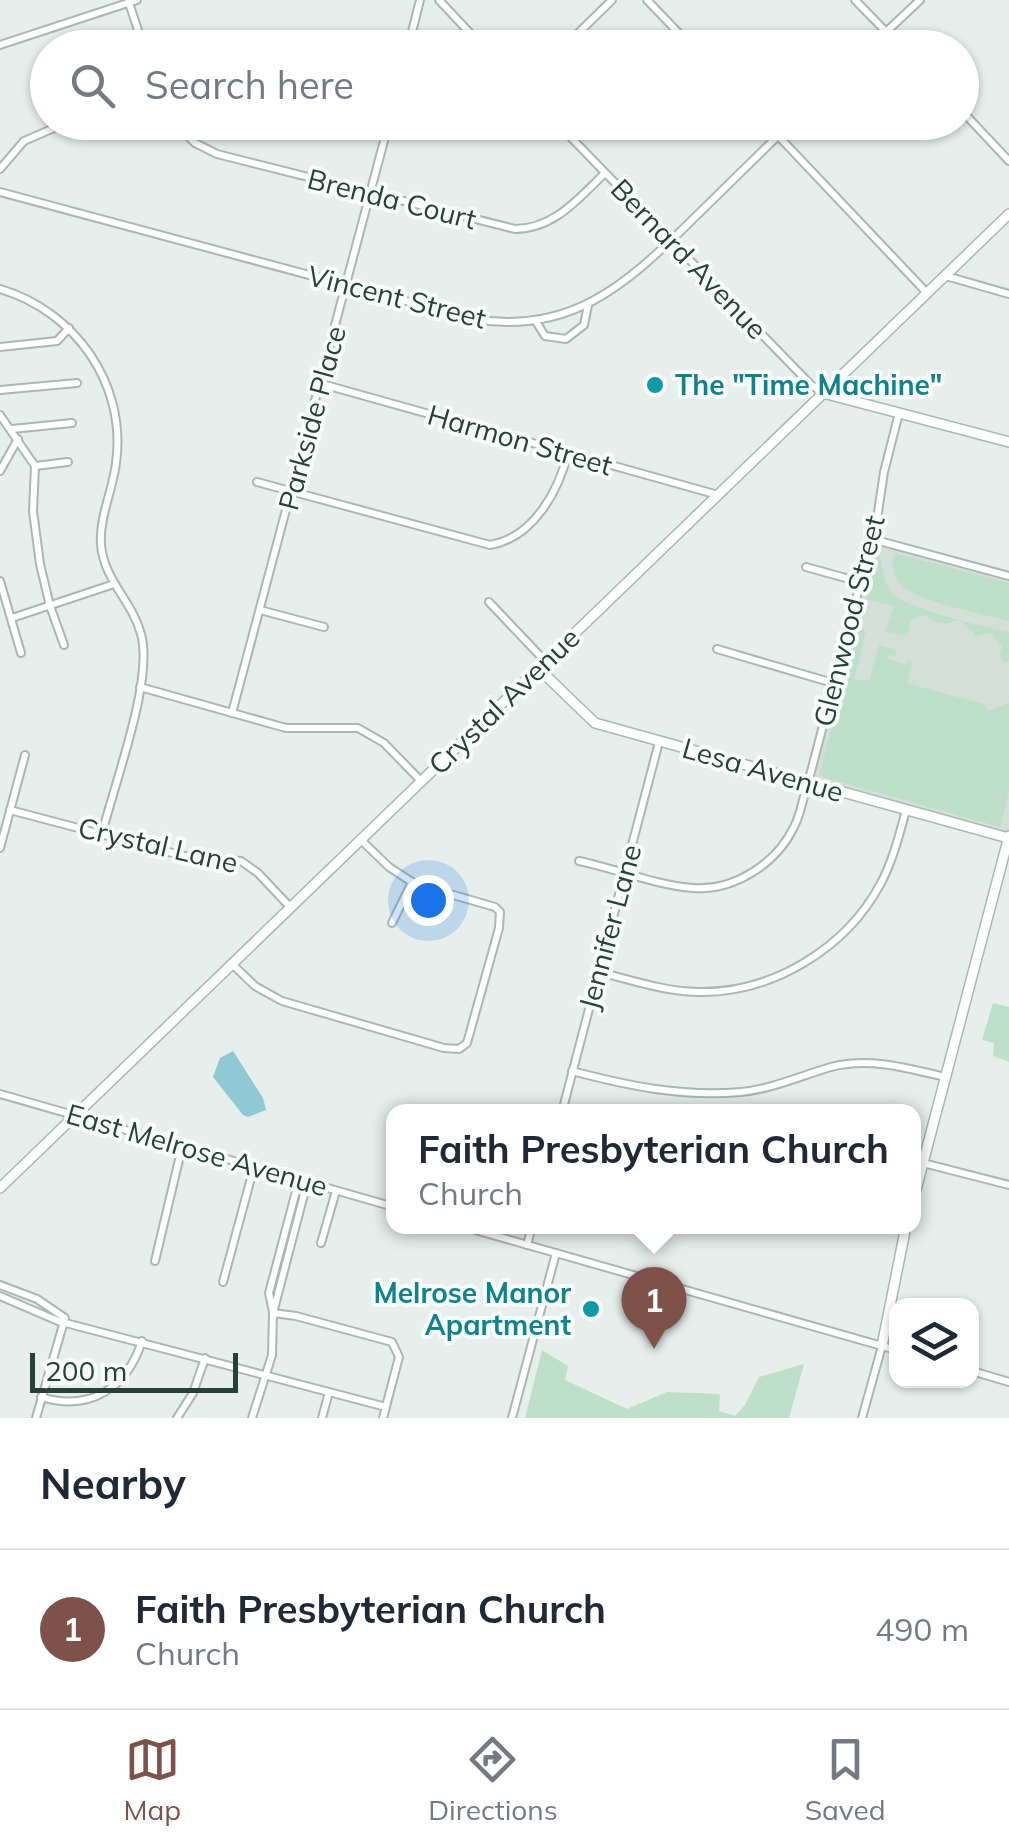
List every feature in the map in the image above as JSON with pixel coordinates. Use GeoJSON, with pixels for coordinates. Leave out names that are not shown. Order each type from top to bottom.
{"type":"FeatureCollection","features":[{"type":"Feature","properties":{"kind":"street"},"geometry":{"type":"LineString","coordinates":[[412,30],[420,0]]}},
{"type":"Feature","properties":{"kind":"street"},"geometry":{"type":"LineString","coordinates":[[439,0],[467,30]]}},
{"type":"Feature","properties":{"kind":"street"},"geometry":{"type":"LineString","coordinates":[[581,30],[612,0]]}},
{"type":"Feature","properties":{"kind":"street"},"geometry":{"type":"LineString","coordinates":[[647,0],[676,30]]}},
{"type":"Feature","properties":{"kind":"street"},"geometry":{"type":"LineString","coordinates":[[856,0],[885,30]]}},
{"type":"Feature","properties":{"kind":"street"},"geometry":{"type":"LineString","coordinates":[[887,30],[920,0]]}},
{"type":"Feature","properties":{"kind":"street"},"geometry":{"type":"LineString","coordinates":[[45,30],[133,1],[140,30]]}},
{"type":"Feature","properties":{"kind":"street"},"geometry":{"type":"LineString","coordinates":[[0,45],[30,35]]}},
{"type":"Feature","properties":{"kind":"street"},"geometry":{"type":"LineString","coordinates":[[979,129],[1009,161]]}},
{"type":"Feature","properties":{"kind":"street"},"geometry":{"type":"LineString","coordinates":[[0,169],[30,138]]}},
{"type":"Feature","properties":{"kind":"street","name":"Brenda Court"},"geometry":{"type":"LineString","coordinates":[[192,140],[217,154],[522,229],[558,216],[605,173]]}},
{"type":"Feature","properties":{"kind":"street","name":"Parkside Place"},"geometry":{"type":"LineString","coordinates":[[232,713],[384,140]]}},
{"type":"Feature","properties":{"kind":"street","name":"Bernard Avenue"},"geometry":{"type":"LineString","coordinates":[[573,140],[823,393]]}},
{"type":"Feature","properties":{"kind":"street","name":"Vincent Street"},"geometry":{"type":"LineString","coordinates":[[0,192],[473,318],[494,322],[535,320],[588,305],[626,282],[774,140]]}},
{"type":"Feature","properties":{"kind":"street"},"geometry":{"type":"LineString","coordinates":[[782,140],[927,292]]}},
{"type":"Feature","properties":{"kind":"street","name":"Crystal Avenue"},"geometry":{"type":"LineString","coordinates":[[0,1188],[1009,214]]}},
{"type":"Feature","properties":{"kind":"street"},"geometry":{"type":"LineString","coordinates":[[944,276],[1009,294]]}},
{"type":"Feature","properties":{"kind":"street"},"geometry":{"type":"LineString","coordinates":[[0,289],[36,303],[69,328],[100,371],[115,413],[117,457],[101,538],[104,560],[137,622],[144,648],[140,687],[102,834]]}},
{"type":"Feature","properties":{"kind":"street"},"geometry":{"type":"LineString","coordinates":[[535,320],[546,336],[566,339],[584,325],[588,305]]}},
{"type":"Feature","properties":{"kind":"street"},"geometry":{"type":"LineString","coordinates":[[0,348],[57,341],[69,328]]}},
{"type":"Feature","properties":{"kind":"street"},"geometry":{"type":"LineString","coordinates":[[0,390],[77,384]]}},
{"type":"Feature","properties":{"kind":"street","name":"Harmon Street"},"geometry":{"type":"LineString","coordinates":[[322,384],[718,495]]}},
{"type":"Feature","properties":{"kind":"street"},"geometry":{"type":"LineString","coordinates":[[823,393],[1009,442]]}},
{"type":"Feature","properties":{"kind":"street","name":"Glenwood Street"},"geometry":{"type":"LineString","coordinates":[[580,860],[698,888],[744,877],[769,860],[788,838],[808,783],[872,539],[900,412]]}},
{"type":"Feature","properties":{"kind":"street"},"geometry":{"type":"LineString","coordinates":[[0,415],[35,466],[33,511],[50,606],[64,645]]}},
{"type":"Feature","properties":{"kind":"street"},"geometry":{"type":"LineString","coordinates":[[11,429],[72,423]]}},
{"type":"Feature","properties":{"kind":"street"},"geometry":{"type":"LineString","coordinates":[[0,472],[18,439]]}},
{"type":"Feature","properties":{"kind":"street"},"geometry":{"type":"LineString","coordinates":[[257,482],[478,544],[499,544],[528,525],[556,489],[568,452]]}},
{"type":"Feature","properties":{"kind":"street"},"geometry":{"type":"LineString","coordinates":[[35,466],[68,462]]}},
{"type":"Feature","properties":{"kind":"street"},"geometry":{"type":"LineString","coordinates":[[872,539],[1009,576]]}},
{"type":"Feature","properties":{"kind":"street"},"geometry":{"type":"LineString","coordinates":[[806,566],[860,582]]}},
{"type":"Feature","properties":{"kind":"street"},"geometry":{"type":"LineString","coordinates":[[0,581],[21,653]]}},
{"type":"Feature","properties":{"kind":"street"},"geometry":{"type":"LineString","coordinates":[[12,618],[114,584]]}},
{"type":"Feature","properties":{"kind":"street"},"geometry":{"type":"LineString","coordinates":[[489,602],[542,664]]}},
{"type":"Feature","properties":{"kind":"street"},"geometry":{"type":"LineString","coordinates":[[260,610],[324,626]]}},
{"type":"Feature","properties":{"kind":"street"},"geometry":{"type":"LineString","coordinates":[[717,649],[833,683]]}},
{"type":"Feature","properties":{"kind":"street","name":"Lesa Avenue"},"geometry":{"type":"LineString","coordinates":[[542,664],[591,720],[1009,837]]}},
{"type":"Feature","properties":{"kind":"street"},"geometry":{"type":"LineString","coordinates":[[140,687],[302,730],[358,728],[384,742],[421,781]]}},
{"type":"Feature","properties":{"kind":"street","name":"Jennifer Lane"},"geometry":{"type":"LineString","coordinates":[[564,1104],[659,742]]}},
{"type":"Feature","properties":{"kind":"street"},"geometry":{"type":"LineString","coordinates":[[0,848],[25,755]]}},
{"type":"Feature","properties":{"kind":"street","name":"Crystal Lane"},"geometry":{"type":"LineString","coordinates":[[10,810],[184,856],[241,861],[290,907]]}},
{"type":"Feature","properties":{"kind":"street"},"geometry":{"type":"LineString","coordinates":[[598,972],[672,990],[714,992],[787,972],[842,934],[868,904],[889,867],[906,810]]}},
{"type":"Feature","properties":{"kind":"street"},"geometry":{"type":"LineString","coordinates":[[921,1171],[1009,837]]}},
{"type":"Feature","properties":{"kind":"street"},"geometry":{"type":"LineString","coordinates":[[232,964],[254,986],[282,1001],[419,1042],[460,1048],[467,1044],[500,912],[495,907],[412,882],[389,867],[360,839]]}},
{"type":"Feature","properties":{"kind":"street"},"geometry":{"type":"LineString","coordinates":[[392,923],[412,882]]}},
{"type":"Feature","properties":{"kind":"street"},"geometry":{"type":"LineString","coordinates":[[572,1071],[656,1091],[692,1094],[760,1089],[829,1068],[865,1062],[946,1077]]}},
{"type":"Feature","properties":{"kind":"street","name":"East Melrose Avenue"},"geometry":{"type":"LineString","coordinates":[[0,1094],[386,1206]]}},
{"type":"Feature","properties":{"kind":"street"},"geometry":{"type":"LineString","coordinates":[[155,1261],[182,1146]]}},
{"type":"Feature","properties":{"kind":"street"},"geometry":{"type":"LineString","coordinates":[[923,1163],[1009,1185]]}},
{"type":"Feature","properties":{"kind":"street"},"geometry":{"type":"LineString","coordinates":[[223,1282],[254,1168]]}},
{"type":"Feature","properties":{"kind":"street"},"geometry":{"type":"LineString","coordinates":[[252,1418],[267,1375],[274,1339],[273,1313],[303,1182]]}},
{"type":"Feature","properties":{"kind":"street"},"geometry":{"type":"LineString","coordinates":[[320,1244],[336,1191]]}},
{"type":"Feature","properties":{"kind":"street"},"geometry":{"type":"LineString","coordinates":[[489,1234],[889,1348]]}},
{"type":"Feature","properties":{"kind":"street"},"geometry":{"type":"LineString","coordinates":[[527,1245],[530,1234]]}},
{"type":"Feature","properties":{"kind":"street"},"geometry":{"type":"LineString","coordinates":[[862,1418],[882,1346],[904,1234]]}},
{"type":"Feature","properties":{"kind":"street"},"geometry":{"type":"LineString","coordinates":[[512,1418],[556,1254]]}},
{"type":"Feature","properties":{"kind":"street"},"geometry":{"type":"LineString","coordinates":[[1,1290],[52,1319],[386,1407]]}},
{"type":"Feature","properties":{"kind":"street"},"geometry":{"type":"LineString","coordinates":[[273,1313],[392,1342],[399,1357],[383,1418]]}},
{"type":"Feature","properties":{"kind":"street"},"geometry":{"type":"LineString","coordinates":[[36,1418],[65,1321]]}},
{"type":"Feature","properties":{"kind":"street"},"geometry":{"type":"LineString","coordinates":[[41,1397],[78,1402],[106,1393],[128,1373],[142,1341]]}},
{"type":"Feature","properties":{"kind":"street"},"geometry":{"type":"LineString","coordinates":[[177,1418],[194,1392],[205,1358]]}},
{"type":"Feature","properties":{"kind":"street"},"geometry":{"type":"LineString","coordinates":[[979,1373],[1009,1382]]}},
{"type":"Feature","properties":{"kind":"street"},"geometry":{"type":"LineString","coordinates":[[322,1418],[329,1392]]}},
{"type":"Feature","properties":{"kind":"shaded area"},"geometry":{"type":"Polygon","coordinates":[[[872,539],[1009,576],[1009,836],[808,783],[872,539]]]}},
{"type":"Feature","properties":{"kind":"green space"},"geometry":{"type":"Polygon","coordinates":[[[878,550],[884,578],[893,594],[930,611],[1009,632],[1009,661],[1004,663],[999,657],[1002,646],[990,633],[974,637],[974,632],[959,620],[941,623],[926,615],[911,620],[907,636],[885,632],[894,606],[865,599],[878,550]]]}},
{"type":"Feature","properties":{"kind":"green space"},"geometry":{"type":"Polygon","coordinates":[[[894,553],[1009,583],[1009,621],[915,594],[896,578],[894,553]]]}},
{"type":"Feature","properties":{"kind":"green space"},"geometry":{"type":"Polygon","coordinates":[[[858,627],[866,631],[854,679],[869,681],[879,645],[897,650],[888,659],[906,665],[908,660],[913,661],[907,683],[983,704],[987,711],[1009,703],[1009,791],[1000,827],[819,776],[858,627]]]}},
{"type":"Feature","properties":{"kind":"green space"},"geometry":{"type":"Polygon","coordinates":[[[993,1003],[1009,1007],[1009,1062],[993,1056],[994,1043],[982,1040],[993,1003]]]}},
{"type":"Feature","properties":{"kind":"green space"},"geometry":{"type":"Polygon","coordinates":[[[542,1350],[568,1366],[565,1380],[627,1409],[667,1392],[720,1394],[719,1411],[735,1416],[759,1377],[804,1364],[789,1418],[525,1418],[542,1350]]]}},
{"type":"Feature","properties":{"kind":"water"},"geometry":{"type":"Polygon","coordinates":[[[233,1051],[263,1098],[266,1110],[248,1117],[213,1077],[220,1058],[233,1051]]]}},
{"type":"Feature","properties":{"kind":"place","name":"The \"Time Machine\""},"geometry":{"type":"Point","coordinates":[655,385]}},
{"type":"Feature","properties":{"kind":"place","name":"Melrose Manor Apartment"},"geometry":{"type":"Point","coordinates":[591,1309]}},
{"type":"Feature","properties":{"kind":"place","name":"Faith Presbyterian Church"},"geometry":{"type":"Point","coordinates":[654,1349]}}]}
